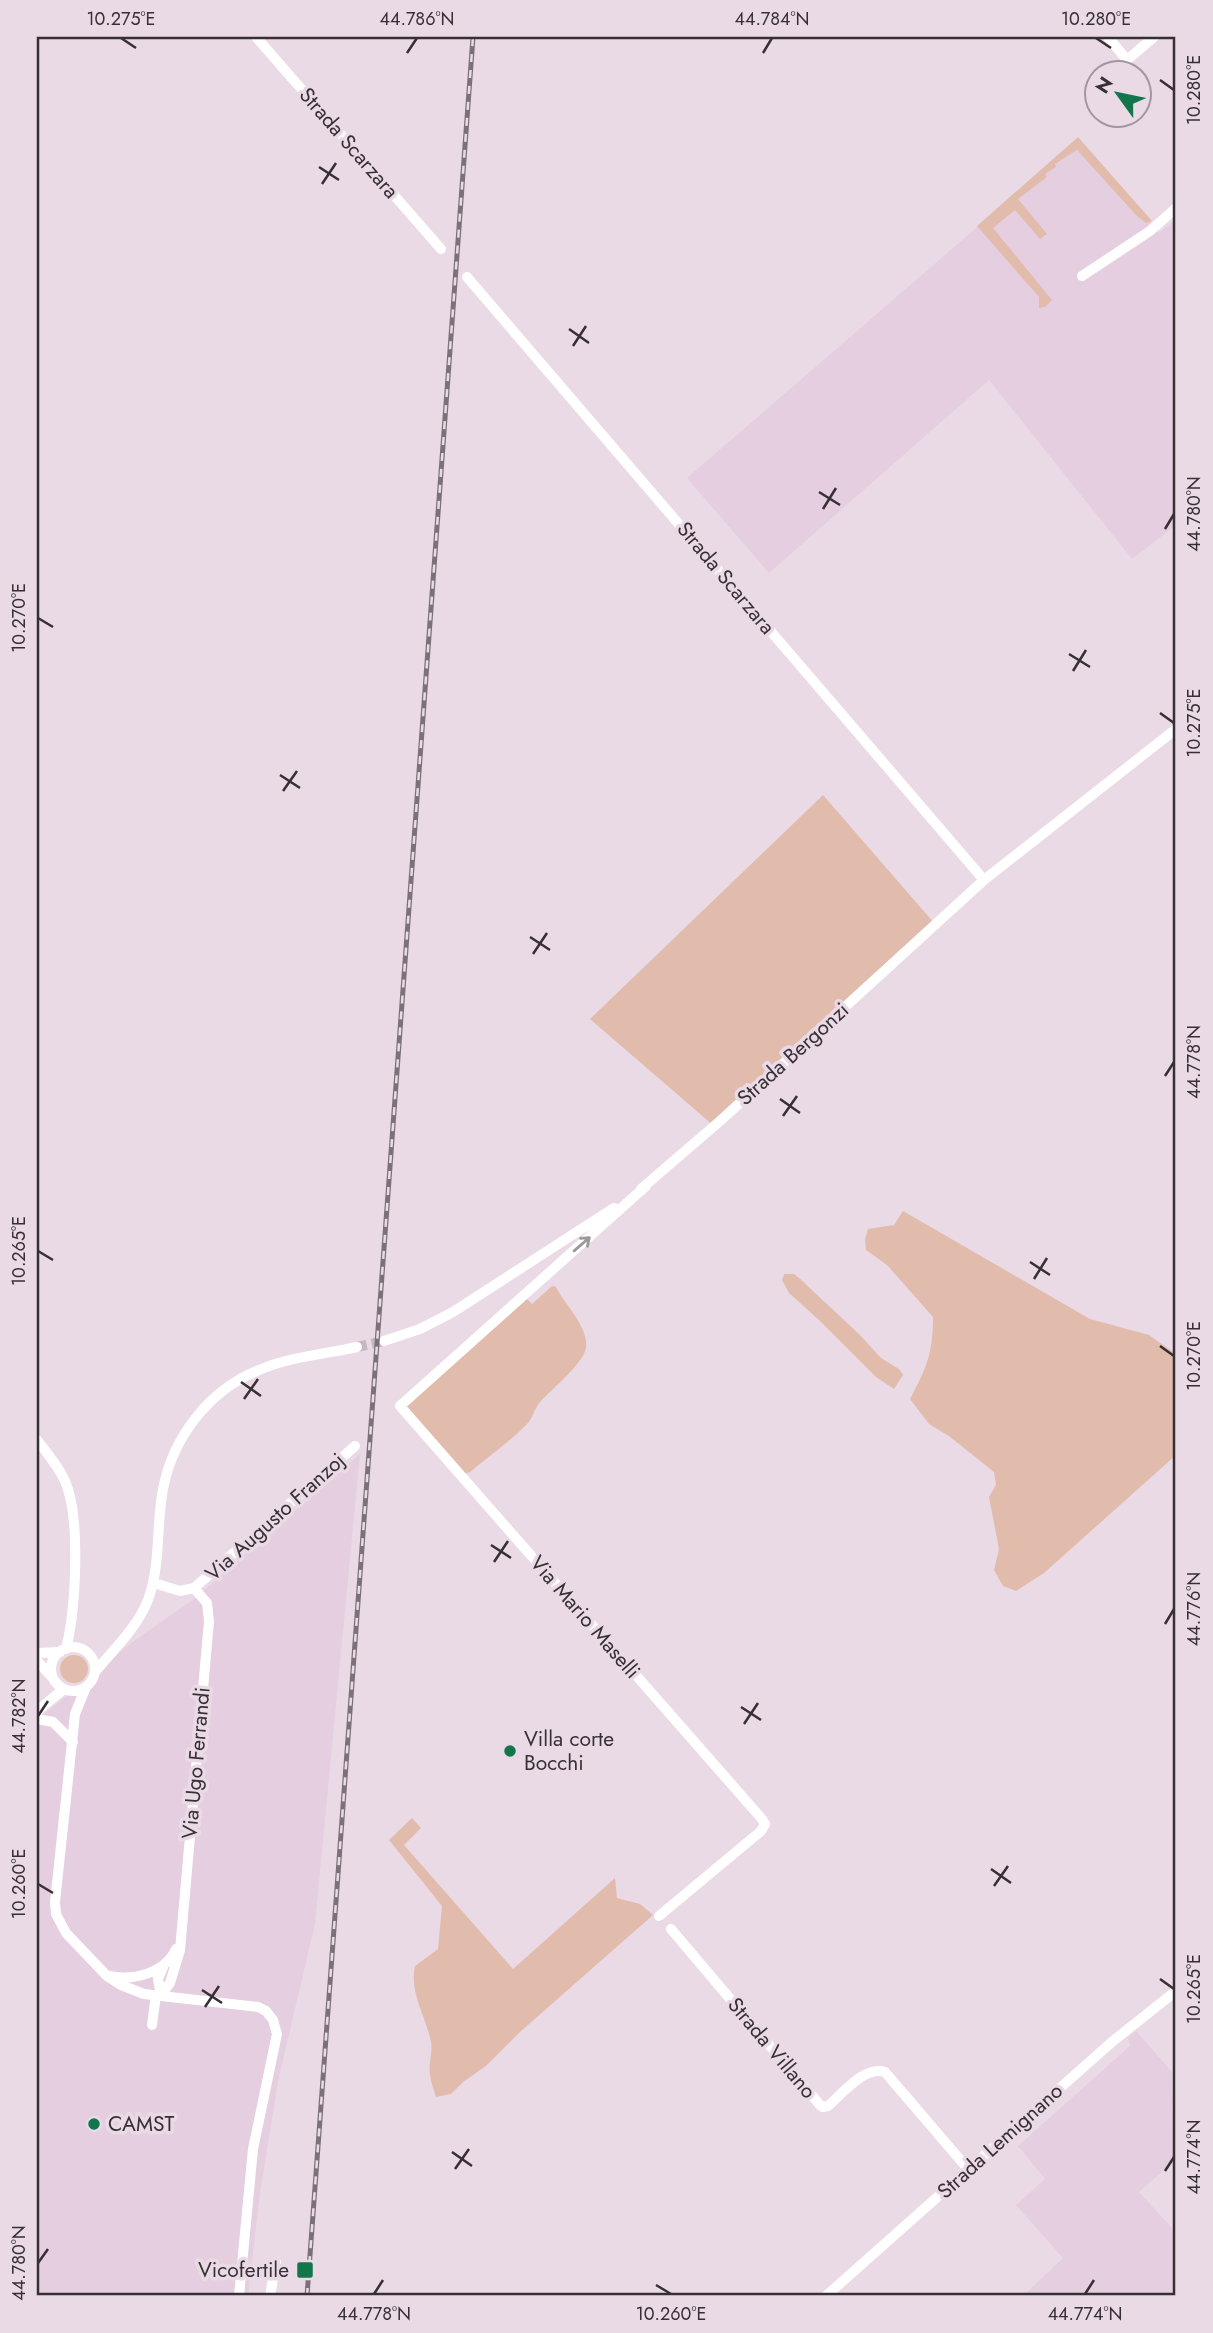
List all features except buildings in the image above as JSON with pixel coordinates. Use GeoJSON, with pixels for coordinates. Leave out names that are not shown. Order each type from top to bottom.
{"type":"FeatureCollection","features":[{"type":"Feature","properties":{"kind":"street","name":"Strada Scarzara"},"geometry":{"type":"LineString","coordinates":[[257,37],[441,249]]}},
{"type":"Feature","properties":{"kind":"street"},"geometry":{"type":"LineString","coordinates":[[1108,37],[1127,60],[1154,37]]}},
{"type":"Feature","properties":{"kind":"street"},"geometry":{"type":"LineString","coordinates":[[1082,276],[1150,231],[1176,208]]}},
{"type":"Feature","properties":{"kind":"street","name":"Strada Scarzara"},"geometry":{"type":"LineString","coordinates":[[467,277],[984,880]]}},
{"type":"Feature","properties":{"kind":"street","name":"Strada Bergonzi"},"geometry":{"type":"LineString","coordinates":[[384,1341],[436,1322],[646,1186],[984,880],[1176,729]]}},
{"type":"Feature","properties":{"kind":"street","name":"Via Mario Maselli"},"geometry":{"type":"LineString","coordinates":[[646,1186],[400,1406],[765,1824],[761,1831],[659,1916]]}},
{"type":"Feature","properties":{"kind":"street"},"geometry":{"type":"LineString","coordinates":[[524,1267],[531,1279],[531,1289]]}},
{"type":"Feature","properties":{"kind":"street"},"geometry":{"type":"LineString","coordinates":[[239,2296],[253,2149],[275,2048],[276,2026],[269,2014],[258,2007],[133,1991],[107,1976],[66,1933],[56,1914],[75,1714],[95,1672],[136,1623],[154,1583],[163,1489],[170,1463],[180,1440],[200,1413],[232,1384],[260,1369],[285,1361],[357,1347]]}},
{"type":"Feature","properties":{"kind":"street"},"geometry":{"type":"LineString","coordinates":[[37,1440],[62,1476],[73,1525],[71,1629],[63,1650],[52,1665],[50,1701]]}},
{"type":"Feature","properties":{"kind":"street","name":"Via Augusto Franzoj"},"geometry":{"type":"LineString","coordinates":[[154,1583],[180,1591],[194,1588],[355,1446]]}},
{"type":"Feature","properties":{"kind":"street","name":"Via Ugo Ferrandi"},"geometry":{"type":"LineString","coordinates":[[173,1976],[179,1957],[209,1611],[207,1603],[194,1588]]}},
{"type":"Feature","properties":{"kind":"street"},"geometry":{"type":"LineString","coordinates":[[71,1629],[94,1664],[95,1672]]}},
{"type":"Feature","properties":{"kind":"street"},"geometry":{"type":"LineString","coordinates":[[37,1653],[113,1650]]}},
{"type":"Feature","properties":{"kind":"street"},"geometry":{"type":"LineString","coordinates":[[37,1661],[65,1690],[75,1714]]}},
{"type":"Feature","properties":{"kind":"street"},"geometry":{"type":"LineString","coordinates":[[37,1711],[65,1690],[74,1691],[86,1687]]}},
{"type":"Feature","properties":{"kind":"street"},"geometry":{"type":"LineString","coordinates":[[37,1719],[53,1722],[73,1742]]}},
{"type":"Feature","properties":{"kind":"street","name":"Strada Villano"},"geometry":{"type":"LineString","coordinates":[[671,1929],[820,2105],[828,2106],[869,2072],[885,2072],[968,2169]]}},
{"type":"Feature","properties":{"kind":"street"},"geometry":{"type":"LineString","coordinates":[[107,1976],[141,1976],[170,1961],[179,1943]]}},
{"type":"Feature","properties":{"kind":"street"},"geometry":{"type":"LineString","coordinates":[[152,2025],[159,1995],[158,1979],[164,1965]]}},
{"type":"Feature","properties":{"kind":"street"},"geometry":{"type":"LineString","coordinates":[[159,1995],[173,1976]]}},
{"type":"Feature","properties":{"kind":"street"},"geometry":{"type":"LineString","coordinates":[[173,1976],[178,1989],[191,1998]]}},
{"type":"Feature","properties":{"kind":"street","name":"Strada Lemignano"},"geometry":{"type":"LineString","coordinates":[[827,2296],[968,2169],[1176,1990]]}},
{"type":"Feature","properties":{"kind":"street"},"geometry":{"type":"LineString","coordinates":[[270,2296],[275,2262]]}},
{"type":"Feature","properties":{"kind":"shaded area"},"geometry":{"type":"Polygon","coordinates":[[[1078,137],[1152,221],[1146,223],[1137,216],[1077,150],[1055,164],[1056,167],[1045,174],[1047,177],[1018,199],[1047,234],[1040,239],[1015,210],[993,228],[1052,300],[1045,307],[1039,308],[1039,297],[977,226],[1078,137]]]}},
{"type":"Feature","properties":{"kind":"shaded area"},"geometry":{"type":"Polygon","coordinates":[[[1078,140],[1159,233],[1176,219],[1176,525],[1132,559],[989,380],[769,573],[687,478],[1078,140]]]}},
{"type":"Feature","properties":{"kind":"shaded area"},"geometry":{"type":"Polygon","coordinates":[[[823,795],[935,924],[714,1126],[590,1019],[823,795]]]}},
{"type":"Feature","properties":{"kind":"shaded area"},"geometry":{"type":"Polygon","coordinates":[[[903,1211],[1090,1319],[1149,1335],[1176,1354],[1176,1455],[1044,1573],[1016,1591],[1003,1586],[994,1570],[999,1549],[989,1497],[996,1485],[994,1472],[949,1436],[929,1424],[910,1399],[928,1360],[933,1317],[887,1265],[866,1250],[865,1240],[868,1229],[894,1225],[903,1211]]]}},
{"type":"Feature","properties":{"kind":"shaded area"},"geometry":{"type":"Polygon","coordinates":[[[784,1274],[798,1277],[881,1358],[899,1369],[903,1375],[894,1389],[876,1377],[789,1293],[782,1280],[784,1274]]]}},
{"type":"Feature","properties":{"kind":"shaded area"},"geometry":{"type":"Polygon","coordinates":[[[552,1286],[556,1287],[584,1332],[584,1354],[539,1404],[521,1430],[464,1474],[405,1406],[527,1299],[532,1304],[552,1286]]]}},
{"type":"Feature","properties":{"kind":"shaded area"},"geometry":{"type":"Polygon","coordinates":[[[360,1454],[315,1924],[278,2081],[259,2200],[248,2296],[37,2296],[37,1720],[131,1643],[194,1599],[360,1454]]]}},
{"type":"Feature","properties":{"kind":"shaded area"},"geometry":{"type":"Polygon","coordinates":[[[74,1655],[84,1659],[88,1669],[84,1679],[74,1683],[64,1679],[60,1669],[64,1659],[74,1655]]]}},
{"type":"Feature","properties":{"kind":"shaded area"},"geometry":{"type":"Polygon","coordinates":[[[412,1818],[421,1828],[404,1845],[513,1969],[615,1878],[617,1898],[640,1904],[653,1915],[520,2032],[486,2066],[451,2094],[436,2097],[430,2071],[431,2042],[416,1995],[414,1976],[415,1966],[438,1949],[442,1906],[389,1840],[412,1818]]]}},
{"type":"Feature","properties":{"kind":"shaded area"},"geometry":{"type":"Polygon","coordinates":[[[1136,2031],[1172,2072],[1173,2162],[1139,2192],[1174,2230],[1175,2295],[1023,2296],[1063,2258],[1016,2205],[1045,2179],[1018,2146],[1130,2046],[1128,2038],[1136,2031]]]}},
{"type":"Feature","properties":{"kind":"tunnel"},"geometry":{"type":"LineString","coordinates":[[357,1347],[384,1341]]}},
{"type":"Feature","properties":{"kind":"railway"},"geometry":{"type":"LineString","coordinates":[[307,2296],[473,37]]}},
{"type":"Feature","properties":{"kind":"place","name":"Villa corte Bocchi"},"geometry":{"type":"Point","coordinates":[510,1751]}},
{"type":"Feature","properties":{"kind":"place","name":"CAMST"},"geometry":{"type":"Point","coordinates":[94,2124]}},
{"type":"Feature","properties":{"kind":"place","name":"Vicofertile"},"geometry":{"type":"Point","coordinates":[305,2270]}}]}
